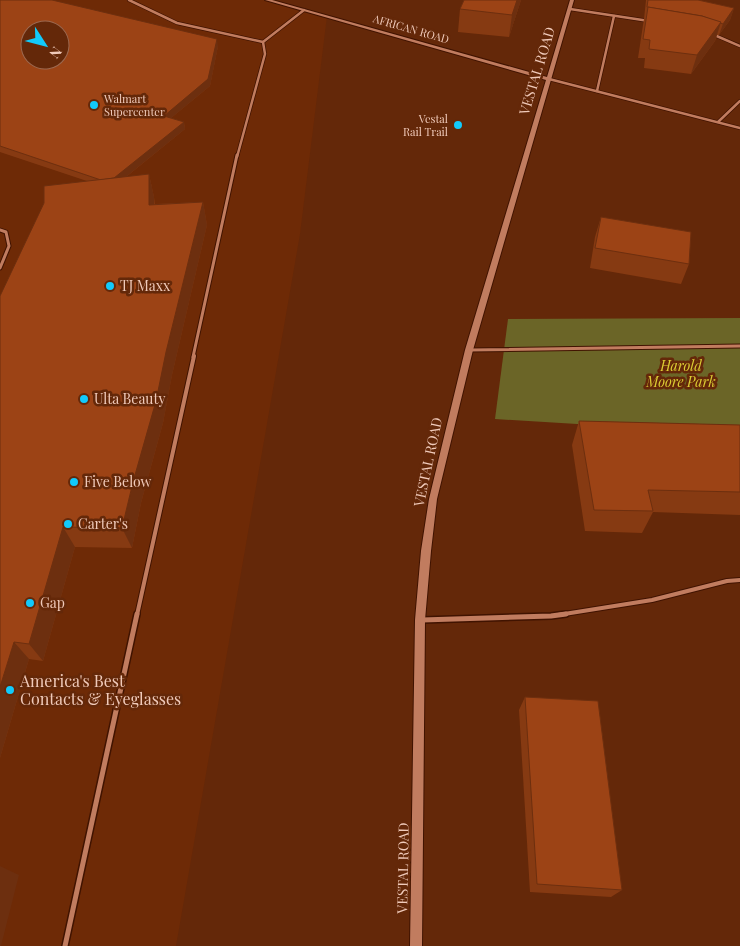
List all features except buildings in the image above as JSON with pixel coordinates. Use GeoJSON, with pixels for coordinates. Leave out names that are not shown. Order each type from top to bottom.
{"type":"FeatureCollection","features":[{"type":"Feature","properties":{"kind":"street","name":"AFRICAN ROAD"},"geometry":{"type":"LineString","coordinates":[[267,0],[549,79]]}},
{"type":"Feature","properties":{"kind":"street","name":"VESTAL ROAD"},"geometry":{"type":"LineString","coordinates":[[416,946],[420,620],[433,499],[470,350],[572,0]]}},
{"type":"Feature","properties":{"kind":"lane"},"geometry":{"type":"LineString","coordinates":[[129,0],[177,23],[263,42]]}},
{"type":"Feature","properties":{"kind":"lane"},"geometry":{"type":"LineString","coordinates":[[570,9],[654,22]]}},
{"type":"Feature","properties":{"kind":"lane"},"geometry":{"type":"LineString","coordinates":[[263,42],[304,10]]}},
{"type":"Feature","properties":{"kind":"lane"},"geometry":{"type":"LineString","coordinates":[[597,91],[614,16]]}},
{"type":"Feature","properties":{"kind":"lane"},"geometry":{"type":"LineString","coordinates":[[705,33],[740,46]]}},
{"type":"Feature","properties":{"kind":"lane"},"geometry":{"type":"LineString","coordinates":[[65,946],[240,139],[265,54],[263,42]]}},
{"type":"Feature","properties":{"kind":"lane"},"geometry":{"type":"LineString","coordinates":[[549,79],[740,128]]}},
{"type":"Feature","properties":{"kind":"lane"},"geometry":{"type":"LineString","coordinates":[[718,122],[740,101]]}},
{"type":"Feature","properties":{"kind":"lane"},"geometry":{"type":"LineString","coordinates":[[0,230],[6,232],[10,240],[10,246],[0,268]]}},
{"type":"Feature","properties":{"kind":"lane"},"geometry":{"type":"LineString","coordinates":[[470,350],[740,346]]}},
{"type":"Feature","properties":{"kind":"lane"},"geometry":{"type":"LineString","coordinates":[[420,620],[551,616],[652,600],[727,581],[740,580]]}},
{"type":"Feature","properties":{"kind":"shaded area"},"geometry":{"type":"Polygon","coordinates":[[[0,0],[267,0],[327,16],[300,234],[176,946],[0,946],[0,0]]]}},
{"type":"Feature","properties":{"kind":"green space","name":"Harold Moore Park"},"geometry":{"type":"Polygon","coordinates":[[[740,318],[740,434],[495,419],[508,319],[740,318]]]}},
{"type":"Feature","properties":{"kind":"place","name":"Walmart Supercenter"},"geometry":{"type":"Point","coordinates":[94,105]}},
{"type":"Feature","properties":{"kind":"place","name":"Vestal Rail Trail"},"geometry":{"type":"Point","coordinates":[458,125]}},
{"type":"Feature","properties":{"kind":"place","name":"TJ Maxx"},"geometry":{"type":"Point","coordinates":[110,286]}},
{"type":"Feature","properties":{"kind":"place","name":"Ulta Beauty"},"geometry":{"type":"Point","coordinates":[84,399]}},
{"type":"Feature","properties":{"kind":"place","name":"Five Below"},"geometry":{"type":"Point","coordinates":[74,482]}},
{"type":"Feature","properties":{"kind":"place","name":"Carter's"},"geometry":{"type":"Point","coordinates":[68,524]}},
{"type":"Feature","properties":{"kind":"place","name":"Gap"},"geometry":{"type":"Point","coordinates":[30,603]}},
{"type":"Feature","properties":{"kind":"place","name":"America's Best Contacts & Eyeglasses"},"geometry":{"type":"Point","coordinates":[10,690]}}]}
